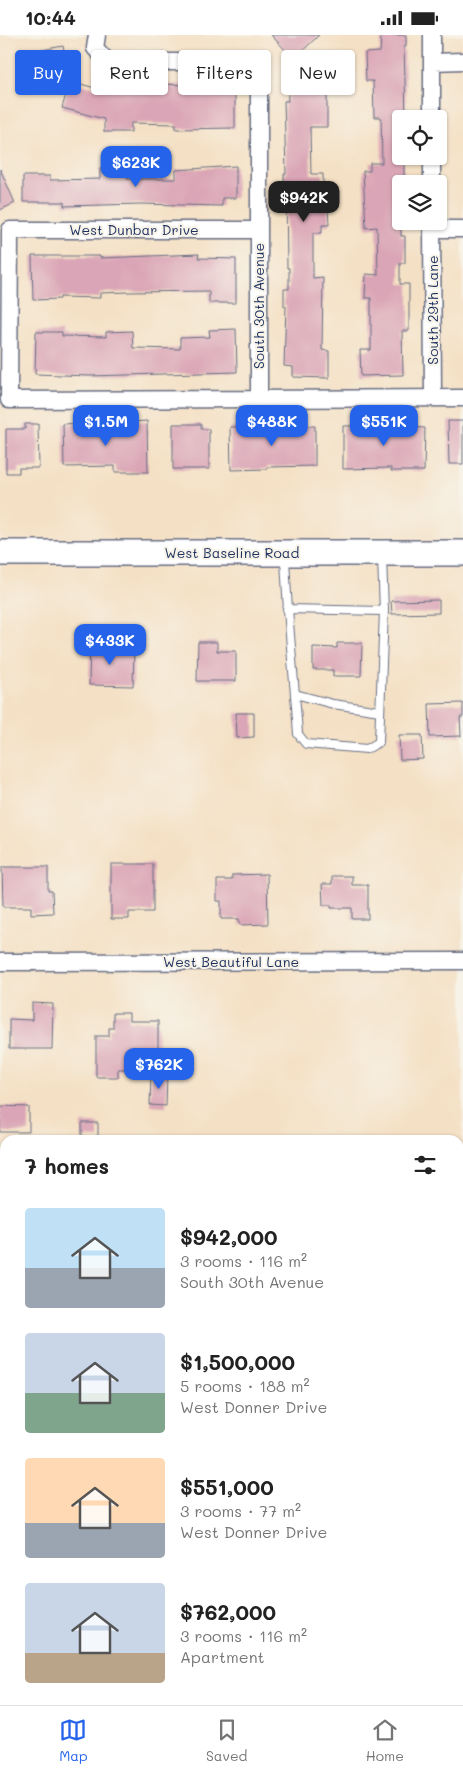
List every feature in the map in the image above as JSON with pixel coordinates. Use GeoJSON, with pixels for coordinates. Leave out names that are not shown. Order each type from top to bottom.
{"type":"FeatureCollection","features":[{"type":"Feature","properties":{"kind":"main road","name":"West Baseline Road"},"geometry":{"type":"LineString","coordinates":[[0,553],[463,553]]}},
{"type":"Feature","properties":{"kind":"street"},"geometry":{"type":"LineString","coordinates":[[432,35],[432,110]]}},
{"type":"Feature","properties":{"kind":"street","name":"South 30th Avenue"},"geometry":{"type":"LineString","coordinates":[[96,41],[108,62],[260,62],[258,399]]}},
{"type":"Feature","properties":{"kind":"street"},"geometry":{"type":"LineString","coordinates":[[432,61],[463,61]]}},
{"type":"Feature","properties":{"kind":"street"},"geometry":{"type":"LineString","coordinates":[[447,227],[463,229]]}},
{"type":"Feature","properties":{"kind":"street","name":"West Dunbar Drive"},"geometry":{"type":"LineString","coordinates":[[5,309],[10,230],[259,230]]}},
{"type":"Feature","properties":{"kind":"street","name":"South 29th Lane"},"geometry":{"type":"LineString","coordinates":[[432,230],[434,398]]}},
{"type":"Feature","properties":{"kind":"street"},"geometry":{"type":"LineString","coordinates":[[5,309],[9,400],[463,398]]}},
{"type":"Feature","properties":{"kind":"street","name":"West Beautiful Lane"},"geometry":{"type":"LineString","coordinates":[[0,962],[463,961]]}},
{"type":"Feature","properties":{"kind":"lane"},"geometry":{"type":"LineString","coordinates":[[285,553],[287,609],[298,734],[306,744],[367,749],[379,742],[384,611],[382,553]]}},
{"type":"Feature","properties":{"kind":"lane"},"geometry":{"type":"LineString","coordinates":[[287,609],[384,611]]}},
{"type":"Feature","properties":{"kind":"lane"},"geometry":{"type":"LineString","coordinates":[[295,695],[333,704],[380,711]]}},
{"type":"Feature","properties":{"kind":"building"},"geometry":{"type":"Polygon","coordinates":[[[271,35],[319,35],[303,50],[285,50],[271,35]]]}},
{"type":"Feature","properties":{"kind":"building"},"geometry":{"type":"Polygon","coordinates":[[[381,35],[406,35],[406,46],[404,46],[406,110],[392,110],[392,165],[404,165],[404,175],[392,175],[392,230],[401,230],[401,236],[405,236],[405,263],[400,263],[400,284],[409,284],[409,331],[402,331],[403,375],[361,376],[360,350],[371,350],[371,298],[365,298],[366,274],[378,275],[377,227],[366,228],[363,171],[370,171],[370,163],[382,163],[381,117],[374,117],[373,81],[366,81],[365,53],[380,52],[381,35]]]}},
{"type":"Feature","properties":{"kind":"building"},"geometry":{"type":"Polygon","coordinates":[[[63,46],[64,50],[42,50],[63,46]]]}},
{"type":"Feature","properties":{"kind":"building"},"geometry":{"type":"Polygon","coordinates":[[[81,84],[91,87],[91,95],[168,95],[168,84],[178,85],[178,95],[235,95],[235,128],[176,129],[176,124],[131,123],[131,132],[104,132],[104,119],[62,108],[66,95],[81,95],[81,84]]]}},
{"type":"Feature","properties":{"kind":"building"},"geometry":{"type":"Polygon","coordinates":[[[288,95],[327,95],[327,127],[310,127],[311,174],[323,174],[323,206],[328,206],[329,225],[322,225],[322,233],[313,233],[313,278],[323,277],[322,350],[329,351],[329,378],[293,377],[293,367],[284,366],[286,306],[284,306],[284,289],[289,289],[289,268],[287,268],[286,191],[284,191],[284,174],[286,174],[284,101],[288,101],[288,95]]]}},
{"type":"Feature","properties":{"kind":"building"},"geometry":{"type":"Polygon","coordinates":[[[127,161],[127,179],[176,179],[176,170],[236,166],[236,198],[222,198],[222,206],[140,204],[64,206],[64,202],[23,202],[23,176],[50,176],[50,180],[100,179],[100,168],[108,168],[108,162],[127,161]]]}},
{"type":"Feature","properties":{"kind":"building"},"geometry":{"type":"Polygon","coordinates":[[[0,169],[15,203],[0,210],[0,169]]]}},
{"type":"Feature","properties":{"kind":"building"},"geometry":{"type":"Polygon","coordinates":[[[199,254],[198,258],[236,259],[236,303],[209,303],[209,291],[100,293],[100,298],[60,297],[60,299],[33,300],[32,256],[100,256],[100,258],[199,254]]]}},
{"type":"Feature","properties":{"kind":"building"},"geometry":{"type":"Polygon","coordinates":[[[236,329],[237,372],[89,376],[35,374],[36,332],[62,332],[62,336],[106,337],[106,332],[132,331],[133,348],[180,349],[180,338],[210,337],[209,330],[236,329]]]}},
{"type":"Feature","properties":{"kind":"building"},"geometry":{"type":"Polygon","coordinates":[[[392,420],[407,420],[407,427],[425,428],[424,471],[391,471],[391,468],[343,469],[343,426],[392,425],[392,420]]]}},
{"type":"Feature","properties":{"kind":"building"},"geometry":{"type":"Polygon","coordinates":[[[147,421],[148,472],[115,472],[115,466],[64,467],[63,424],[97,422],[97,429],[132,429],[132,422],[147,421]]]}},
{"type":"Feature","properties":{"kind":"building"},"geometry":{"type":"Polygon","coordinates":[[[448,421],[463,421],[463,464],[449,464],[448,421]]]}},
{"type":"Feature","properties":{"kind":"building"},"geometry":{"type":"Polygon","coordinates":[[[25,424],[38,424],[39,468],[19,468],[19,473],[6,473],[6,429],[25,429],[25,424]]]}},
{"type":"Feature","properties":{"kind":"building"},"geometry":{"type":"Polygon","coordinates":[[[173,424],[201,424],[201,429],[209,429],[209,469],[173,469],[173,424]]]}},
{"type":"Feature","properties":{"kind":"building"},"geometry":{"type":"Polygon","coordinates":[[[315,426],[315,466],[231,470],[230,427],[315,426]]]}},
{"type":"Feature","properties":{"kind":"building"},"geometry":{"type":"Polygon","coordinates":[[[439,600],[439,613],[392,614],[391,601],[439,600]]]}},
{"type":"Feature","properties":{"kind":"building"},"geometry":{"type":"Polygon","coordinates":[[[90,641],[109,642],[109,650],[134,651],[133,686],[89,685],[90,641]]]}},
{"type":"Feature","properties":{"kind":"building"},"geometry":{"type":"Polygon","coordinates":[[[198,642],[217,642],[217,651],[236,651],[236,681],[197,681],[198,642]]]}},
{"type":"Feature","properties":{"kind":"building"},"geometry":{"type":"Polygon","coordinates":[[[337,643],[362,643],[361,676],[333,676],[333,670],[313,670],[313,647],[337,648],[337,643]]]}},
{"type":"Feature","properties":{"kind":"building"},"geometry":{"type":"Polygon","coordinates":[[[463,703],[463,717],[460,717],[461,736],[430,737],[429,704],[463,703]]]}},
{"type":"Feature","properties":{"kind":"building"},"geometry":{"type":"Polygon","coordinates":[[[236,713],[254,713],[254,737],[237,738],[236,713]]]}},
{"type":"Feature","properties":{"kind":"building"},"geometry":{"type":"Polygon","coordinates":[[[399,735],[422,735],[423,759],[400,760],[399,735]]]}},
{"type":"Feature","properties":{"kind":"building"},"geometry":{"type":"Polygon","coordinates":[[[111,864],[153,864],[153,912],[129,912],[129,919],[111,919],[111,864]]]}},
{"type":"Feature","properties":{"kind":"building"},"geometry":{"type":"Polygon","coordinates":[[[2,867],[48,867],[48,891],[52,891],[53,913],[31,914],[31,907],[3,907],[2,867]]]}},
{"type":"Feature","properties":{"kind":"building"},"geometry":{"type":"Polygon","coordinates":[[[267,874],[268,924],[240,925],[239,919],[221,919],[221,901],[217,901],[217,880],[232,880],[232,875],[267,874]]]}},
{"type":"Feature","properties":{"kind":"building"},"geometry":{"type":"Polygon","coordinates":[[[332,876],[352,876],[352,885],[368,885],[368,919],[352,919],[352,908],[331,908],[331,905],[323,905],[322,884],[332,884],[332,876]]]}},
{"type":"Feature","properties":{"kind":"building"},"geometry":{"type":"Polygon","coordinates":[[[32,1003],[53,1004],[52,1049],[9,1049],[9,1019],[32,1020],[32,1003]]]}},
{"type":"Feature","properties":{"kind":"building"},"geometry":{"type":"Polygon","coordinates":[[[113,1013],[129,1013],[129,1021],[158,1021],[158,1069],[118,1069],[118,1077],[96,1077],[96,1036],[109,1036],[109,1028],[113,1028],[113,1013]]]}},
{"type":"Feature","properties":{"kind":"building"},"geometry":{"type":"Polygon","coordinates":[[[151,1074],[167,1074],[166,1106],[150,1105],[151,1074]]]}},
{"type":"Feature","properties":{"kind":"building"},"geometry":{"type":"Polygon","coordinates":[[[0,1106],[29,1107],[29,1132],[0,1132],[0,1106]]]}},
{"type":"Feature","properties":{"kind":"building"},"geometry":{"type":"Polygon","coordinates":[[[82,1123],[98,1123],[98,1135],[82,1135],[82,1123]]]}}]}
